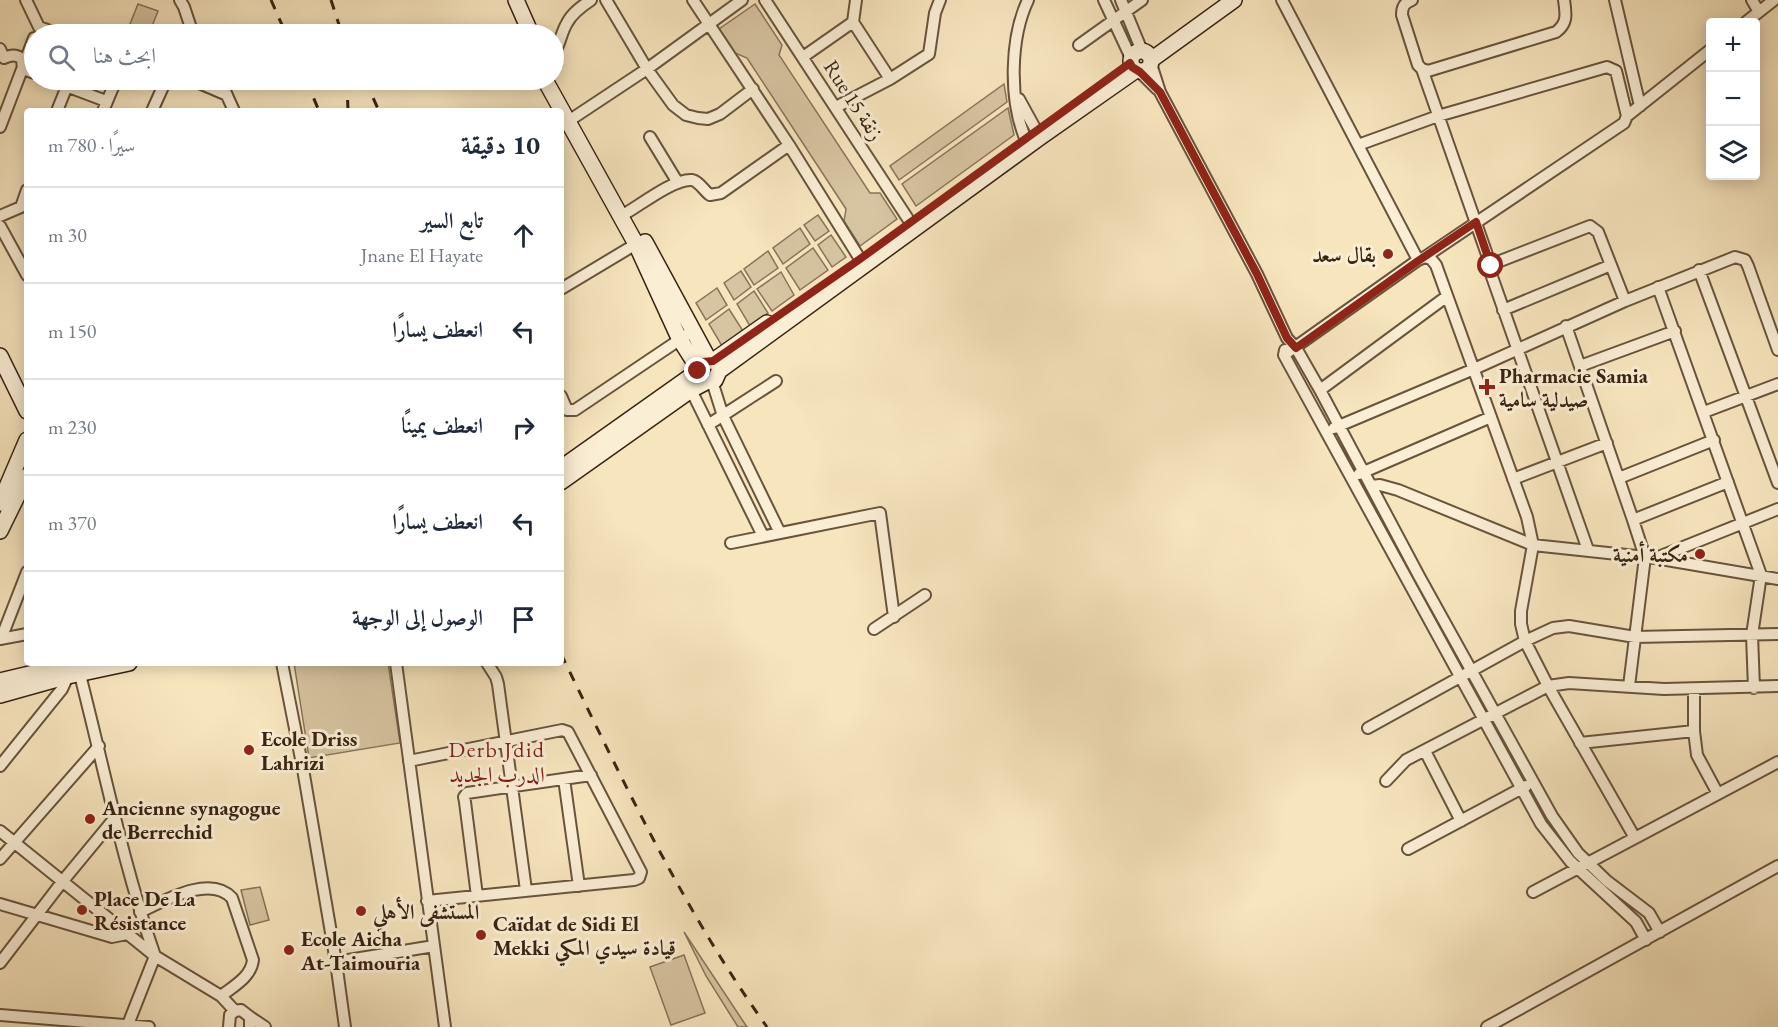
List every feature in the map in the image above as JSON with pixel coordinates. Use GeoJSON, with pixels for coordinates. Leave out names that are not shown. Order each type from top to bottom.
{"type":"FeatureCollection","features":[{"type":"Feature","properties":{"kind":"main road"},"geometry":{"type":"LineString","coordinates":[[516,0],[524,24]]}},
{"type":"Feature","properties":{"kind":"main road"},"geometry":{"type":"LineString","coordinates":[[564,466],[708,371],[1034,141],[1141,61],[1217,0]]}},
{"type":"Feature","properties":{"kind":"main road"},"geometry":{"type":"LineString","coordinates":[[564,480],[691,390],[708,371],[1031,134],[1234,0]]}},
{"type":"Feature","properties":{"kind":"main road"},"geometry":{"type":"LineString","coordinates":[[552,90],[564,108]]}},
{"type":"Feature","properties":{"kind":"main road"},"geometry":{"type":"LineString","coordinates":[[559,90],[571,119]]}},
{"type":"Feature","properties":{"kind":"main road"},"geometry":{"type":"LineString","coordinates":[[564,108],[694,330],[708,371]]}},
{"type":"Feature","properties":{"kind":"main road"},"geometry":{"type":"LineString","coordinates":[[625,214],[636,244],[680,338],[708,371]]}},
{"type":"Feature","properties":{"kind":"main road"},"geometry":{"type":"LineString","coordinates":[[0,356],[24,405]]}},
{"type":"Feature","properties":{"kind":"main road"},"geometry":{"type":"LineString","coordinates":[[1,496],[24,446]]}},
{"type":"Feature","properties":{"kind":"main road"},"geometry":{"type":"LineString","coordinates":[[0,531],[24,488]]}},
{"type":"Feature","properties":{"kind":"main road"},"geometry":{"type":"LineString","coordinates":[[0,681],[95,666]]}},
{"type":"Feature","properties":{"kind":"main road"},"geometry":{"type":"LineString","coordinates":[[0,695],[73,668]]}},
{"type":"Feature","properties":{"kind":"street"},"geometry":{"type":"LineString","coordinates":[[26,0],[33,24]]}},
{"type":"Feature","properties":{"kind":"street"},"geometry":{"type":"LineString","coordinates":[[180,0],[190,24]]}},
{"type":"Feature","properties":{"kind":"street"},"geometry":{"type":"LineString","coordinates":[[564,32],[567,23],[580,8],[591,0]]}},
{"type":"Feature","properties":{"kind":"street"},"geometry":{"type":"LineString","coordinates":[[606,0],[647,69],[674,105],[686,115],[708,118],[720,114],[753,89]]}},
{"type":"Feature","properties":{"kind":"street"},"geometry":{"type":"LineString","coordinates":[[693,0],[753,89],[860,259]]}},
{"type":"Feature","properties":{"kind":"street"},"geometry":{"type":"LineString","coordinates":[[571,119],[647,69],[742,0]]}},
{"type":"Feature","properties":{"kind":"street","name":"Rue 15 زنقة"},"geometry":{"type":"LineString","coordinates":[[765,0],[910,222]]}},
{"type":"Feature","properties":{"kind":"street"},"geometry":{"type":"LineString","coordinates":[[856,0],[853,22],[890,79]]}},
{"type":"Feature","properties":{"kind":"street"},"geometry":{"type":"LineString","coordinates":[[836,107],[890,79],[929,54],[935,12],[940,0]]}},
{"type":"Feature","properties":{"kind":"street"},"geometry":{"type":"LineString","coordinates":[[1028,0],[1014,47],[1013,70],[1016,93],[1031,134]]}},
{"type":"Feature","properties":{"kind":"street"},"geometry":{"type":"LineString","coordinates":[[1104,0],[1160,92],[1257,274],[1287,338],[1296,348],[1320,390],[1472,671],[1565,836],[1607,881],[1649,913],[1660,932]]}},
{"type":"Feature","properties":{"kind":"street"},"geometry":{"type":"LineString","coordinates":[[1121,0],[1141,61]]}},
{"type":"Feature","properties":{"kind":"street"},"geometry":{"type":"LineString","coordinates":[[1079,45],[1142,0]]}},
{"type":"Feature","properties":{"kind":"street"},"geometry":{"type":"LineString","coordinates":[[1282,0],[1358,145],[1422,259]]}},
{"type":"Feature","properties":{"kind":"street"},"geometry":{"type":"LineString","coordinates":[[1412,0],[1402,8],[1402,15],[1476,222],[1516,349],[1588,550]]}},
{"type":"Feature","properties":{"kind":"street"},"geometry":{"type":"LineString","coordinates":[[1422,69],[1428,71],[1436,69],[1556,32],[1566,22],[1564,0]]}},
{"type":"Feature","properties":{"kind":"street"},"geometry":{"type":"LineString","coordinates":[[1616,0],[1640,106]]}},
{"type":"Feature","properties":{"kind":"street"},"geometry":{"type":"LineString","coordinates":[[1752,0],[1759,12]]}},
{"type":"Feature","properties":{"kind":"street"},"geometry":{"type":"LineString","coordinates":[[1751,18],[1774,0]]}},
{"type":"Feature","properties":{"kind":"street"},"geometry":{"type":"LineString","coordinates":[[803,57],[853,22]]}},
{"type":"Feature","properties":{"kind":"street"},"geometry":{"type":"LineString","coordinates":[[1284,355],[1624,123],[1627,116],[1706,53]]}},
{"type":"Feature","properties":{"kind":"street"},"geometry":{"type":"LineString","coordinates":[[0,127],[23,69],[22,59],[18,56],[1,56]]}},
{"type":"Feature","properties":{"kind":"street"},"geometry":{"type":"LineString","coordinates":[[1358,145],[1438,116],[1607,67],[1616,71],[1627,116]]}},
{"type":"Feature","properties":{"kind":"street"},"geometry":{"type":"LineString","coordinates":[[58,108],[65,90]]}},
{"type":"Feature","properties":{"kind":"street"},"geometry":{"type":"LineString","coordinates":[[74,90],[104,106],[111,90]]}},
{"type":"Feature","properties":{"kind":"street"},"geometry":{"type":"LineString","coordinates":[[153,108],[161,90]]}},
{"type":"Feature","properties":{"kind":"street"},"geometry":{"type":"LineString","coordinates":[[215,90],[227,95]]}},
{"type":"Feature","properties":{"kind":"street"},"geometry":{"type":"LineString","coordinates":[[225,90],[233,108]]}},
{"type":"Feature","properties":{"kind":"street"},"geometry":{"type":"LineString","coordinates":[[650,137],[678,183]]}},
{"type":"Feature","properties":{"kind":"street"},"geometry":{"type":"LineString","coordinates":[[625,214],[678,183],[692,180],[710,195],[716,195],[789,145]]}},
{"type":"Feature","properties":{"kind":"street"},"geometry":{"type":"LineString","coordinates":[[0,216],[24,208]]}},
{"type":"Feature","properties":{"kind":"street"},"geometry":{"type":"LineString","coordinates":[[0,226],[24,270]]}},
{"type":"Feature","properties":{"kind":"street"},"geometry":{"type":"LineString","coordinates":[[1491,266],[1590,226],[1598,232],[1624,301]]}},
{"type":"Feature","properties":{"kind":"street"},"geometry":{"type":"LineString","coordinates":[[564,287],[636,244]]}},
{"type":"Feature","properties":{"kind":"street"},"geometry":{"type":"LineString","coordinates":[[1326,432],[1474,369],[1624,301],[1735,257],[1745,260],[1778,350]]}},
{"type":"Feature","properties":{"kind":"street"},"geometry":{"type":"LineString","coordinates":[[1422,259],[1431,259],[1436,265],[1527,517],[1533,545],[1521,611],[1525,641],[1548,687],[1635,838]]}},
{"type":"Feature","properties":{"kind":"street"},"geometry":{"type":"LineString","coordinates":[[1503,310],[1611,265]]}},
{"type":"Feature","properties":{"kind":"street"},"geometry":{"type":"LineString","coordinates":[[1699,270],[1778,483]]}},
{"type":"Feature","properties":{"kind":"street"},"geometry":{"type":"LineString","coordinates":[[1658,287],[1761,575],[1752,635],[1754,688]]}},
{"type":"Feature","properties":{"kind":"street"},"geometry":{"type":"LineString","coordinates":[[1320,390],[1446,297]]}},
{"type":"Feature","properties":{"kind":"street"},"geometry":{"type":"LineString","coordinates":[[1566,326],[1633,520],[1650,557],[1635,637],[1629,686]]}},
{"type":"Feature","properties":{"kind":"street"},"geometry":{"type":"LineString","coordinates":[[564,403],[567,410],[575,410],[694,330]]}},
{"type":"Feature","properties":{"kind":"street"},"geometry":{"type":"LineString","coordinates":[[1580,366],[1674,332]]}},
{"type":"Feature","properties":{"kind":"street"},"geometry":{"type":"LineString","coordinates":[[1287,338],[1284,355],[1522,788],[1552,838],[1578,868],[1636,922],[1646,940]]}},
{"type":"Feature","properties":{"kind":"street"},"geometry":{"type":"LineString","coordinates":[[708,371],[723,416],[780,533]]}},
{"type":"Feature","properties":{"kind":"street"},"geometry":{"type":"LineString","coordinates":[[708,425],[776,381]]}},
{"type":"Feature","properties":{"kind":"street"},"geometry":{"type":"LineString","coordinates":[[1704,412],[1778,384]]}},
{"type":"Feature","properties":{"kind":"street"},"geometry":{"type":"LineString","coordinates":[[691,390],[763,536]]}},
{"type":"Feature","properties":{"kind":"street"},"geometry":{"type":"LineString","coordinates":[[1351,477],[1491,417]]}},
{"type":"Feature","properties":{"kind":"street"},"geometry":{"type":"LineString","coordinates":[[1619,478],[1714,440]]}},
{"type":"Feature","properties":{"kind":"street"},"geometry":{"type":"LineString","coordinates":[[1513,479],[1607,443]]}},
{"type":"Feature","properties":{"kind":"street"},"geometry":{"type":"LineString","coordinates":[[1633,520],[1728,482]]}},
{"type":"Feature","properties":{"kind":"street"},"geometry":{"type":"LineString","coordinates":[[1371,486],[1380,485],[1398,490],[1533,545],[1650,557],[1778,579]]}},
{"type":"Feature","properties":{"kind":"street"},"geometry":{"type":"LineString","coordinates":[[1650,557],[1778,509]]}},
{"type":"Feature","properties":{"kind":"street"},"geometry":{"type":"LineString","coordinates":[[731,543],[880,513],[894,617]]}},
{"type":"Feature","properties":{"kind":"street"},"geometry":{"type":"LineString","coordinates":[[1,639],[24,580]]}},
{"type":"Feature","properties":{"kind":"street"},"geometry":{"type":"LineString","coordinates":[[874,629],[925,595]]}},
{"type":"Feature","properties":{"kind":"street"},"geometry":{"type":"LineString","coordinates":[[1368,728],[1525,641],[1561,626],[1635,637],[1778,634]]}},
{"type":"Feature","properties":{"kind":"street"},"geometry":{"type":"LineString","coordinates":[[1,639],[24,635]]}},
{"type":"Feature","properties":{"kind":"street"},"geometry":{"type":"LineString","coordinates":[[283,666],[336,962],[342,1025]]}},
{"type":"Feature","properties":{"kind":"street"},"geometry":{"type":"LineString","coordinates":[[396,666],[445,1027]]}},
{"type":"Feature","properties":{"kind":"street"},"geometry":{"type":"LineString","coordinates":[[489,666],[496,677],[507,742],[526,890]]}},
{"type":"Feature","properties":{"kind":"street"},"geometry":{"type":"LineString","coordinates":[[73,668],[99,746],[114,819],[155,956],[128,1026]]}},
{"type":"Feature","properties":{"kind":"street"},"geometry":{"type":"LineString","coordinates":[[0,766],[62,689],[73,668]]}},
{"type":"Feature","properties":{"kind":"street"},"geometry":{"type":"LineString","coordinates":[[1386,781],[1406,760],[1548,687],[1569,683],[1664,689],[1778,686]]}},
{"type":"Feature","properties":{"kind":"street"},"geometry":{"type":"LineString","coordinates":[[1694,689],[1694,731],[1697,755],[1719,794]]}},
{"type":"Feature","properties":{"kind":"street"},"geometry":{"type":"LineString","coordinates":[[409,761],[562,730],[568,732],[641,872],[639,878],[634,880],[428,901]]}},
{"type":"Feature","properties":{"kind":"street"},"geometry":{"type":"LineString","coordinates":[[1580,743],[1694,731]]}},
{"type":"Feature","properties":{"kind":"street"},"geometry":{"type":"LineString","coordinates":[[0,859],[99,746]]}},
{"type":"Feature","properties":{"kind":"street"},"geometry":{"type":"LineString","coordinates":[[1425,751],[1461,821]]}},
{"type":"Feature","properties":{"kind":"street"},"geometry":{"type":"LineString","coordinates":[[1533,892],[1778,762]]}},
{"type":"Feature","properties":{"kind":"street"},"geometry":{"type":"LineString","coordinates":[[477,896],[464,797],[467,793],[591,775]]}},
{"type":"Feature","properties":{"kind":"street"},"geometry":{"type":"LineString","coordinates":[[564,779],[579,886]]}},
{"type":"Feature","properties":{"kind":"street"},"geometry":{"type":"LineString","coordinates":[[1408,849],[1533,782]]}},
{"type":"Feature","properties":{"kind":"street"},"geometry":{"type":"LineString","coordinates":[[0,963],[114,819]]}},
{"type":"Feature","properties":{"kind":"street"},"geometry":{"type":"LineString","coordinates":[[0,831],[155,956],[221,996],[235,1011],[245,1011],[250,1022],[265,1027]]}},
{"type":"Feature","properties":{"kind":"street"},"geometry":{"type":"LineString","coordinates":[[1487,1027],[1778,866]]}},
{"type":"Feature","properties":{"kind":"street"},"geometry":{"type":"LineString","coordinates":[[140,912],[189,891],[211,889],[227,892],[232,898],[253,960],[248,974],[221,996]]}},
{"type":"Feature","properties":{"kind":"street"},"geometry":{"type":"LineString","coordinates":[[0,904],[112,938],[127,934]]}},
{"type":"Feature","properties":{"kind":"street"},"geometry":{"type":"LineString","coordinates":[[336,962],[434,946]]}},
{"type":"Feature","properties":{"kind":"street"},"geometry":{"type":"LineString","coordinates":[[229,1027],[228,1019],[235,1011]]}},
{"type":"Feature","properties":{"kind":"street"},"geometry":{"type":"LineString","coordinates":[[0,1015],[43,1023],[149,1027]]}},
{"type":"Feature","properties":{"kind":"shaded area"},"geometry":{"type":"Polygon","coordinates":[[[138,4],[158,11],[153,24],[130,24],[138,4]]]}},
{"type":"Feature","properties":{"kind":"shaded area"},"geometry":{"type":"Polygon","coordinates":[[[755,4],[782,45],[779,55],[870,193],[880,193],[897,219],[860,246],[844,221],[846,209],[747,58],[735,53],[719,29],[755,4]]]}},
{"type":"Feature","properties":{"kind":"shaded area"},"geometry":{"type":"Polygon","coordinates":[[[1004,84],[1007,102],[899,180],[890,166],[1004,84]]]}},
{"type":"Feature","properties":{"kind":"shaded area"},"geometry":{"type":"Polygon","coordinates":[[[1008,108],[1014,135],[916,206],[902,184],[1008,108]]]}},
{"type":"Feature","properties":{"kind":"shaded area"},"geometry":{"type":"Polygon","coordinates":[[[818,215],[829,231],[815,241],[804,225],[818,215]]]}},
{"type":"Feature","properties":{"kind":"shaded area"},"geometry":{"type":"Polygon","coordinates":[[[800,228],[810,244],[783,264],[773,248],[800,228]]]}},
{"type":"Feature","properties":{"kind":"shaded area"},"geometry":{"type":"Polygon","coordinates":[[[831,235],[846,257],[832,267],[818,245],[831,235]]]}},
{"type":"Feature","properties":{"kind":"shaded area"},"geometry":{"type":"Polygon","coordinates":[[[813,248],[828,270],[800,290],[786,268],[813,248]]]}},
{"type":"Feature","properties":{"kind":"shaded area"},"geometry":{"type":"Polygon","coordinates":[[[768,251],[778,268],[754,285],[744,269],[768,251]]]}},
{"type":"Feature","properties":{"kind":"shaded area"},"geometry":{"type":"Polygon","coordinates":[[[741,271],[751,287],[734,300],[724,283],[741,271]]]}},
{"type":"Feature","properties":{"kind":"shaded area"},"geometry":{"type":"Polygon","coordinates":[[[781,272],[794,295],[772,311],[757,289],[781,272]]]}},
{"type":"Feature","properties":{"kind":"shaded area"},"geometry":{"type":"Polygon","coordinates":[[[717,288],[727,305],[706,320],[696,303],[717,288]]]}},
{"type":"Feature","properties":{"kind":"shaded area"},"geometry":{"type":"Polygon","coordinates":[[[754,291],[768,313],[750,326],[737,304],[754,291]]]}},
{"type":"Feature","properties":{"kind":"shaded area"},"geometry":{"type":"Polygon","coordinates":[[[729,309],[743,331],[722,346],[709,324],[729,309]]]}},
{"type":"Feature","properties":{"kind":"shaded area"},"geometry":{"type":"Polygon","coordinates":[[[294,666],[388,666],[400,743],[309,758],[294,666]]]}},
{"type":"Feature","properties":{"kind":"shaded area"},"geometry":{"type":"Polygon","coordinates":[[[260,887],[269,920],[250,925],[241,890],[260,887]]]}},
{"type":"Feature","properties":{"kind":"shaded area"},"geometry":{"type":"Polygon","coordinates":[[[684,932],[747,1027],[738,1027],[706,976],[684,932]]]}},
{"type":"Feature","properties":{"kind":"shaded area"},"geometry":{"type":"Polygon","coordinates":[[[684,955],[705,1013],[671,1025],[650,967],[684,955]]]}},
{"type":"Feature","properties":{"kind":"railway"},"geometry":{"type":"LineString","coordinates":[[271,0],[282,24]]}},
{"type":"Feature","properties":{"kind":"railway"},"geometry":{"type":"LineString","coordinates":[[331,0],[339,24]]}},
{"type":"Feature","properties":{"kind":"railway"},"geometry":{"type":"LineString","coordinates":[[310,90],[318,108]]}},
{"type":"Feature","properties":{"kind":"railway"},"geometry":{"type":"LineString","coordinates":[[347,90],[348,108]]}},
{"type":"Feature","properties":{"kind":"railway"},"geometry":{"type":"LineString","coordinates":[[370,90],[378,108]]}},
{"type":"Feature","properties":{"kind":"railway"},"geometry":{"type":"LineString","coordinates":[[564,660],[656,845],[709,938],[767,1027]]}},
{"type":"Feature","properties":{"kind":"place","name":"بقال سعد"},"geometry":{"type":"Point","coordinates":[1388,254]}},
{"type":"Feature","properties":{"kind":"place","name":"Pharmacie Samia صيدلية سامية"},"geometry":{"type":"Point","coordinates":[1487,387]}},
{"type":"Feature","properties":{"kind":"place","name":"مكتبة أمنية"},"geometry":{"type":"Point","coordinates":[1700,554]}},
{"type":"Feature","properties":{"kind":"place","name":"Ecole Driss Lahrizi"},"geometry":{"type":"Point","coordinates":[249,750]}},
{"type":"Feature","properties":{"kind":"place","name":"Ancienne synagogue de Berrechid"},"geometry":{"type":"Point","coordinates":[90,819]}},
{"type":"Feature","properties":{"kind":"place","name":"Place De La Résistance"},"geometry":{"type":"Point","coordinates":[82,910]}},
{"type":"Feature","properties":{"kind":"place","name":"المستشفى الأهلي"},"geometry":{"type":"Point","coordinates":[361,911]}},
{"type":"Feature","properties":{"kind":"place","name":"Caïdat de Sidi El Mekki قيادة سيدي المكي"},"geometry":{"type":"Point","coordinates":[481,935]}},
{"type":"Feature","properties":{"kind":"place","name":"Ecole Aicha At-Taimouria"},"geometry":{"type":"Point","coordinates":[289,950]}},
{"type":"Feature","properties":{"kind":"district","name":"Derb Jdid الدرب الجديد"},"geometry":{"type":"Point","coordinates":[497,762]}},
{"type":"Feature","properties":{"kind":"route"},"geometry":{"type":"LineString","coordinates":[[698,371],[703,362],[713,361],[860,259],[1130,63],[1160,92],[1257,274],[1287,338],[1296,348],[1476,222],[1491,266]]}}]}
